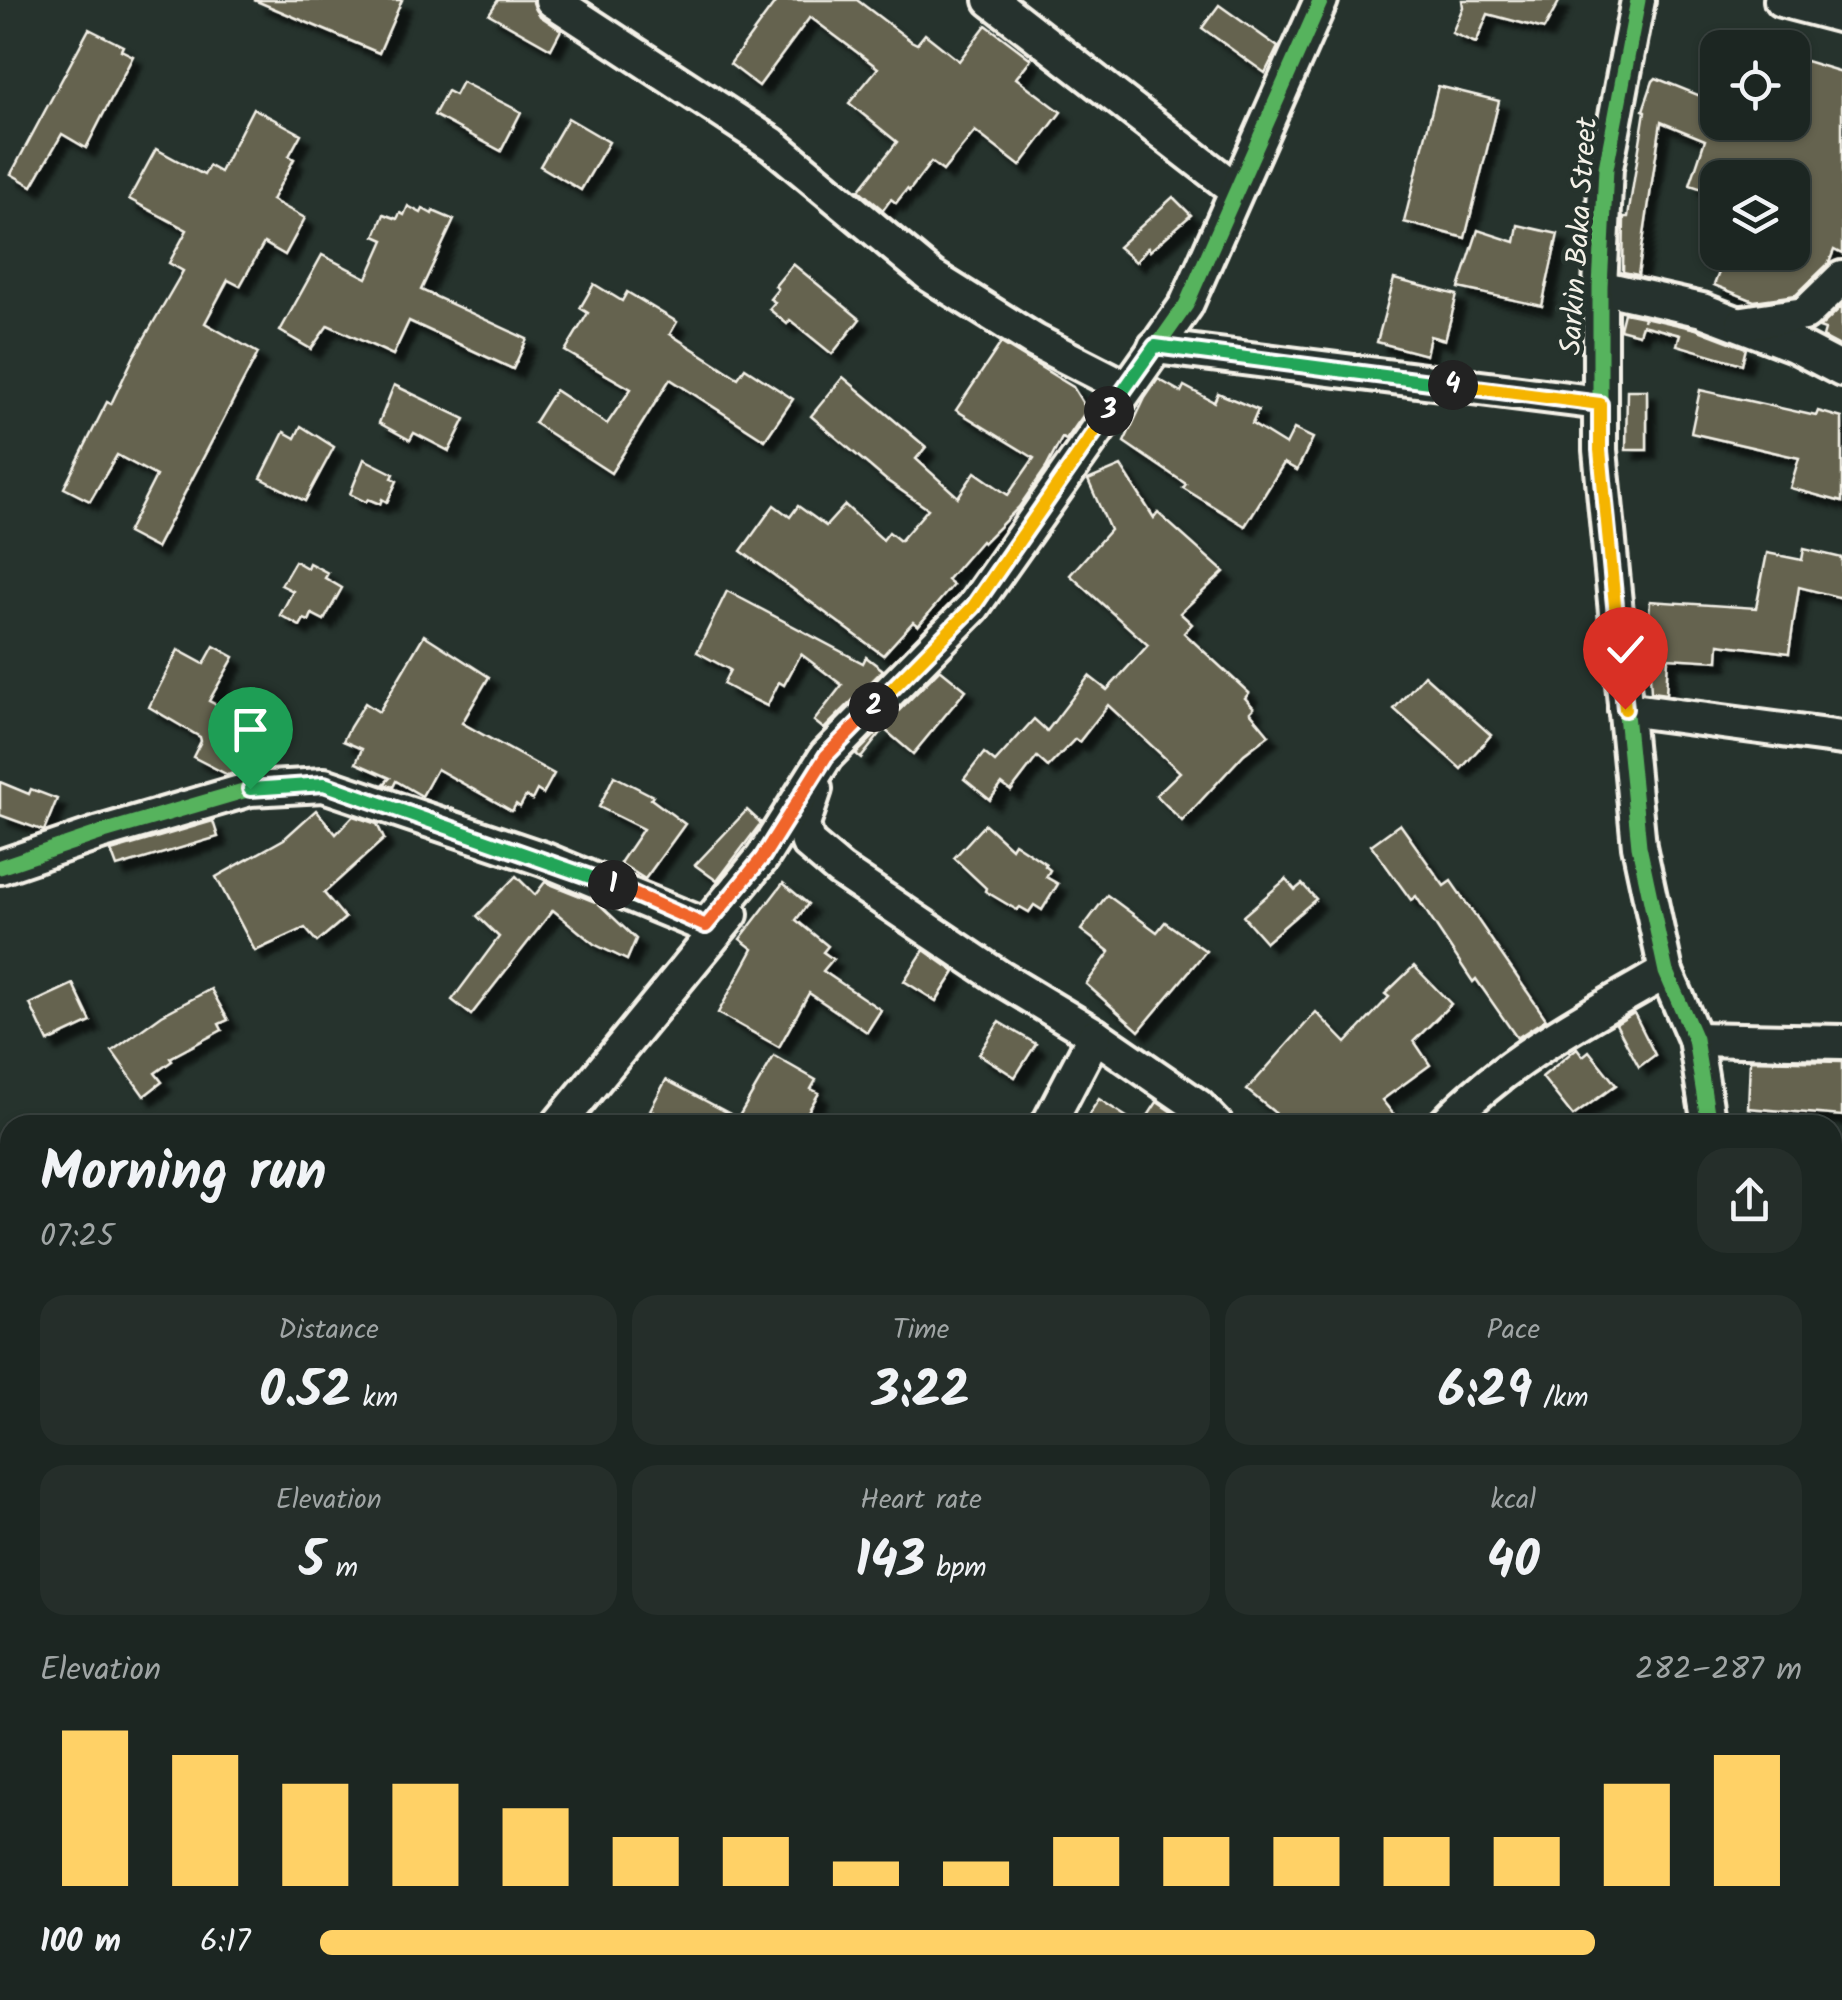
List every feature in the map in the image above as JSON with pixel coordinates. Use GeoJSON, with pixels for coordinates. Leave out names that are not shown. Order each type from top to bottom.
{"type":"FeatureCollection","features":[{"type":"Feature","properties":{"kind":"street"},"geometry":{"type":"LineString","coordinates":[[552,0],[772,144],[932,276],[1035,341],[1125,387]]}},
{"type":"Feature","properties":{"kind":"street"},"geometry":{"type":"LineString","coordinates":[[991,0],[1236,190]]}},
{"type":"Feature","properties":{"kind":"street"},"geometry":{"type":"LineString","coordinates":[[0,867],[250,789],[324,784],[543,859],[706,926],[762,858],[826,756],[973,607],[1186,305],[1321,0]]}},
{"type":"Feature","properties":{"kind":"street","name":"Sarkin Baka Street"},"geometry":{"type":"LineString","coordinates":[[1638,0],[1606,168],[1600,287],[1600,450],[1638,846],[1666,972],[1695,1039],[1707,1115]]}},
{"type":"Feature","properties":{"kind":"street"},"geometry":{"type":"LineString","coordinates":[[1781,0],[1842,16]]}},
{"type":"Feature","properties":{"kind":"street"},"geometry":{"type":"LineString","coordinates":[[1738,324],[1805,314],[1842,278]]}},
{"type":"Feature","properties":{"kind":"street"},"geometry":{"type":"LineString","coordinates":[[1600,287],[1702,310],[1794,345],[1842,370]]}},
{"type":"Feature","properties":{"kind":"street"},"geometry":{"type":"LineString","coordinates":[[1155,346],[1600,404]]}},
{"type":"Feature","properties":{"kind":"street"},"geometry":{"type":"LineString","coordinates":[[1625,709],[1842,738]]}},
{"type":"Feature","properties":{"kind":"street"},"geometry":{"type":"LineString","coordinates":[[566,1115],[804,825],[826,756]]}},
{"type":"Feature","properties":{"kind":"street"},"geometry":{"type":"LineString","coordinates":[[804,825],[808,843],[840,870],[1002,979],[1095,1035],[1207,1115]]}},
{"type":"Feature","properties":{"kind":"street"},"geometry":{"type":"LineString","coordinates":[[1454,1115],[1566,1029],[1666,972]]}},
{"type":"Feature","properties":{"kind":"street"},"geometry":{"type":"LineString","coordinates":[[1053,1115],[1095,1035]]}},
{"type":"Feature","properties":{"kind":"street"},"geometry":{"type":"LineString","coordinates":[[1695,1039],[1842,1042]]}},
{"type":"Feature","properties":{"kind":"building"},"geometry":{"type":"Polygon","coordinates":[[[254,0],[402,0],[379,53],[254,0]]]}},
{"type":"Feature","properties":{"kind":"building"},"geometry":{"type":"Polygon","coordinates":[[[498,0],[532,0],[540,16],[561,30],[551,49],[489,14],[498,0]]]}},
{"type":"Feature","properties":{"kind":"building"},"geometry":{"type":"Polygon","coordinates":[[[777,0],[857,0],[911,41],[917,44],[925,34],[959,61],[986,25],[1031,59],[1016,78],[1061,112],[1020,166],[975,131],[943,171],[931,162],[909,191],[896,203],[891,199],[883,210],[859,190],[897,142],[849,103],[878,68],[810,17],[759,86],[730,64],[777,0]]]}},
{"type":"Feature","properties":{"kind":"building"},"geometry":{"type":"Polygon","coordinates":[[[1462,0],[1560,0],[1544,29],[1488,14],[1476,43],[1452,33],[1462,0]]]}},
{"type":"Feature","properties":{"kind":"building"},"geometry":{"type":"Polygon","coordinates":[[[1219,5],[1278,47],[1265,73],[1202,28],[1219,5]]]}},
{"type":"Feature","properties":{"kind":"building"},"geometry":{"type":"Polygon","coordinates":[[[89,29],[123,46],[121,50],[133,56],[86,148],[62,134],[32,186],[11,174],[89,29]]]}},
{"type":"Feature","properties":{"kind":"building"},"geometry":{"type":"Polygon","coordinates":[[[1810,62],[1842,72],[1842,254],[1834,250],[1829,263],[1796,295],[1754,301],[1714,285],[1720,270],[1810,270],[1810,160],[1700,160],[1700,188],[1690,185],[1705,140],[1810,140],[1810,62]]]}},
{"type":"Feature","properties":{"kind":"building"},"geometry":{"type":"Polygon","coordinates":[[[1656,78],[1700,96],[1700,138],[1661,122],[1638,275],[1623,272],[1624,217],[1628,217],[1643,110],[1656,78]]]}},
{"type":"Feature","properties":{"kind":"building"},"geometry":{"type":"Polygon","coordinates":[[[462,82],[521,112],[501,151],[434,115],[447,91],[455,95],[462,82]]]}},
{"type":"Feature","properties":{"kind":"building"},"geometry":{"type":"Polygon","coordinates":[[[1438,86],[1499,101],[1465,238],[1404,222],[1438,86]]]}},
{"type":"Feature","properties":{"kind":"building"},"geometry":{"type":"Polygon","coordinates":[[[253,108],[301,134],[289,156],[294,159],[272,200],[305,218],[285,255],[264,243],[240,286],[228,280],[205,323],[258,353],[156,548],[127,533],[156,476],[117,455],[90,501],[64,488],[107,402],[111,404],[183,271],[169,263],[187,230],[129,199],[156,149],[204,175],[209,166],[220,172],[253,108]]]}},
{"type":"Feature","properties":{"kind":"building"},"geometry":{"type":"Polygon","coordinates":[[[568,118],[609,142],[581,190],[540,166],[568,118]]]}},
{"type":"Feature","properties":{"kind":"building"},"geometry":{"type":"Polygon","coordinates":[[[1173,197],[1191,215],[1150,251],[1148,247],[1136,262],[1118,247],[1173,197]]]}},
{"type":"Feature","properties":{"kind":"building"},"geometry":{"type":"Polygon","coordinates":[[[408,206],[454,220],[421,290],[527,339],[513,369],[409,321],[393,355],[328,325],[311,349],[280,331],[322,255],[367,278],[384,240],[375,236],[384,214],[397,219],[408,206]]]}},
{"type":"Feature","properties":{"kind":"building"},"geometry":{"type":"Polygon","coordinates":[[[1518,225],[1558,234],[1542,306],[1459,288],[1478,230],[1515,242],[1518,225]]]}},
{"type":"Feature","properties":{"kind":"building"},"geometry":{"type":"Polygon","coordinates":[[[793,264],[860,319],[832,354],[790,320],[787,324],[769,309],[775,302],[770,299],[778,289],[775,286],[793,264]]]}},
{"type":"Feature","properties":{"kind":"building"},"geometry":{"type":"Polygon","coordinates":[[[1394,279],[1457,295],[1445,340],[1430,336],[1426,355],[1377,342],[1394,279]]]}},
{"type":"Feature","properties":{"kind":"building"},"geometry":{"type":"Polygon","coordinates":[[[594,284],[622,301],[627,292],[677,322],[670,334],[738,378],[745,368],[793,399],[765,440],[670,379],[611,473],[534,423],[555,390],[607,424],[631,389],[565,351],[588,313],[580,308],[594,284]]]}},
{"type":"Feature","properties":{"kind":"building"},"geometry":{"type":"Polygon","coordinates":[[[1842,306],[1842,347],[1823,337],[1825,330],[1819,328],[1842,306]]]}},
{"type":"Feature","properties":{"kind":"building"},"geometry":{"type":"Polygon","coordinates":[[[1624,313],[1696,329],[1746,348],[1742,364],[1677,345],[1680,335],[1642,325],[1639,334],[1620,329],[1624,313]]]}},
{"type":"Feature","properties":{"kind":"building"},"geometry":{"type":"Polygon","coordinates":[[[1001,343],[1073,387],[1087,410],[1066,440],[1062,438],[1019,507],[981,541],[947,580],[953,585],[918,626],[913,622],[883,655],[741,551],[774,505],[790,517],[798,506],[826,526],[845,505],[883,540],[889,532],[900,541],[928,509],[886,480],[811,416],[843,377],[926,447],[916,459],[958,497],[975,472],[1008,495],[1034,458],[956,410],[1001,343]]]}},
{"type":"Feature","properties":{"kind":"building"},"geometry":{"type":"Polygon","coordinates":[[[1158,379],[1181,392],[1184,386],[1214,402],[1218,393],[1258,410],[1252,424],[1286,445],[1294,429],[1313,438],[1297,470],[1284,463],[1245,526],[1183,488],[1186,484],[1124,442],[1158,379]]]}},
{"type":"Feature","properties":{"kind":"building"},"geometry":{"type":"Polygon","coordinates":[[[394,385],[465,419],[449,451],[414,433],[410,440],[379,423],[394,385]]]}},
{"type":"Feature","properties":{"kind":"building"},"geometry":{"type":"Polygon","coordinates":[[[1627,390],[1647,390],[1647,450],[1626,450],[1627,390]]]}},
{"type":"Feature","properties":{"kind":"building"},"geometry":{"type":"Polygon","coordinates":[[[1700,390],[1816,416],[1818,411],[1842,418],[1842,502],[1790,488],[1799,458],[1691,433],[1700,390]]]}},
{"type":"Feature","properties":{"kind":"building"},"geometry":{"type":"Polygon","coordinates":[[[301,426],[334,447],[305,501],[261,478],[284,432],[295,438],[301,426]]]}},
{"type":"Feature","properties":{"kind":"building"},"geometry":{"type":"Polygon","coordinates":[[[364,459],[394,474],[392,478],[397,481],[387,502],[366,502],[350,494],[364,459]]]}},
{"type":"Feature","properties":{"kind":"building"},"geometry":{"type":"Polygon","coordinates":[[[1121,466],[1154,518],[1158,513],[1224,572],[1180,613],[1192,624],[1184,633],[1249,693],[1245,698],[1254,708],[1250,712],[1269,735],[1244,754],[1182,821],[1156,795],[1180,772],[1108,705],[1079,742],[1075,739],[1048,767],[1037,757],[1011,791],[1002,784],[990,800],[964,779],[984,753],[995,762],[1034,719],[1047,731],[1089,676],[1107,690],[1148,645],[1070,575],[1110,530],[1088,480],[1121,466]]]}},
{"type":"Feature","properties":{"kind":"building"},"geometry":{"type":"Polygon","coordinates":[[[1804,549],[1842,558],[1842,598],[1799,587],[1789,653],[1719,644],[1718,661],[1668,658],[1666,694],[1651,692],[1646,659],[1650,601],[1756,608],[1767,553],[1802,560],[1804,549]]]}},
{"type":"Feature","properties":{"kind":"building"},"geometry":{"type":"Polygon","coordinates":[[[295,561],[328,573],[325,578],[342,588],[324,620],[312,614],[300,626],[280,615],[293,591],[281,585],[295,561]]]}},
{"type":"Feature","properties":{"kind":"building"},"geometry":{"type":"Polygon","coordinates":[[[727,591],[863,663],[866,657],[883,670],[824,729],[814,721],[842,685],[801,654],[784,685],[779,682],[767,706],[738,692],[723,684],[730,670],[697,652],[727,591]]]}},
{"type":"Feature","properties":{"kind":"building"},"geometry":{"type":"Polygon","coordinates":[[[424,635],[489,677],[462,723],[554,774],[543,794],[537,790],[532,800],[526,796],[520,807],[516,804],[512,811],[437,769],[422,796],[396,781],[393,787],[384,784],[390,778],[356,763],[362,749],[343,741],[350,727],[365,703],[379,712],[424,635]]]}},
{"type":"Feature","properties":{"kind":"building"},"geometry":{"type":"Polygon","coordinates":[[[214,646],[234,657],[209,701],[265,730],[239,771],[228,775],[193,757],[200,737],[149,707],[178,650],[204,664],[214,646]]]}},
{"type":"Feature","properties":{"kind":"building"},"geometry":{"type":"Polygon","coordinates":[[[940,669],[966,690],[913,754],[884,729],[861,758],[856,754],[940,669]]]}},
{"type":"Feature","properties":{"kind":"building"},"geometry":{"type":"Polygon","coordinates":[[[1424,675],[1491,735],[1461,769],[1394,709],[1424,675]]]}},
{"type":"Feature","properties":{"kind":"building"},"geometry":{"type":"Polygon","coordinates":[[[614,776],[653,796],[651,799],[685,824],[645,879],[620,863],[643,829],[599,807],[614,776]]]}},
{"type":"Feature","properties":{"kind":"building"},"geometry":{"type":"Polygon","coordinates":[[[0,782],[29,794],[31,789],[57,799],[44,831],[0,815],[0,782]]]}},
{"type":"Feature","properties":{"kind":"building"},"geometry":{"type":"Polygon","coordinates":[[[316,810],[336,834],[353,816],[377,824],[384,839],[324,893],[345,918],[317,942],[305,928],[255,951],[216,877],[284,839],[316,810]]]}},
{"type":"Feature","properties":{"kind":"building"},"geometry":{"type":"Polygon","coordinates":[[[747,810],[761,823],[717,881],[695,865],[747,810]]]}},
{"type":"Feature","properties":{"kind":"building"},"geometry":{"type":"Polygon","coordinates":[[[213,821],[218,837],[117,867],[111,851],[213,821]]]}},
{"type":"Feature","properties":{"kind":"building"},"geometry":{"type":"Polygon","coordinates":[[[985,824],[1011,848],[1014,843],[1050,870],[1046,877],[1058,884],[1042,910],[1034,905],[1029,912],[1020,907],[1017,910],[985,891],[954,858],[985,824]]]}},
{"type":"Feature","properties":{"kind":"building"},"geometry":{"type":"Polygon","coordinates":[[[1400,824],[1444,886],[1451,881],[1546,1019],[1517,1038],[1476,979],[1473,982],[1416,896],[1411,900],[1371,845],[1400,824]]]}},
{"type":"Feature","properties":{"kind":"building"},"geometry":{"type":"Polygon","coordinates":[[[516,876],[535,895],[545,882],[598,903],[636,939],[627,960],[594,944],[553,910],[471,1015],[452,1000],[499,937],[477,916],[516,876]]]}},
{"type":"Feature","properties":{"kind":"building"},"geometry":{"type":"Polygon","coordinates":[[[1286,879],[1295,890],[1302,884],[1316,899],[1266,942],[1243,916],[1286,879]]]}},
{"type":"Feature","properties":{"kind":"building"},"geometry":{"type":"Polygon","coordinates":[[[783,883],[808,904],[796,920],[828,946],[823,952],[833,959],[823,971],[881,1010],[867,1032],[809,993],[779,1047],[718,1013],[753,949],[740,939],[783,883]]]}},
{"type":"Feature","properties":{"kind":"building"},"geometry":{"type":"Polygon","coordinates":[[[1107,895],[1157,932],[1165,922],[1206,951],[1139,1031],[1086,984],[1110,952],[1081,930],[1107,895]]]}},
{"type":"Feature","properties":{"kind":"building"},"geometry":{"type":"Polygon","coordinates":[[[924,950],[955,972],[936,1001],[904,981],[924,950]]]}},
{"type":"Feature","properties":{"kind":"building"},"geometry":{"type":"Polygon","coordinates":[[[1414,966],[1451,1004],[1414,1041],[1430,1065],[1382,1100],[1394,1115],[1278,1115],[1247,1090],[1316,1012],[1346,1043],[1389,997],[1385,994],[1414,966]]]}},
{"type":"Feature","properties":{"kind":"building"},"geometry":{"type":"Polygon","coordinates":[[[73,984],[91,1022],[48,1042],[30,1004],[73,984]]]}},
{"type":"Feature","properties":{"kind":"building"},"geometry":{"type":"Polygon","coordinates":[[[211,989],[228,1020],[219,1024],[222,1030],[170,1058],[172,1061],[155,1073],[162,1082],[144,1096],[112,1051],[162,1015],[211,989]]]}},
{"type":"Feature","properties":{"kind":"building"},"geometry":{"type":"Polygon","coordinates":[[[1634,1013],[1655,1055],[1639,1067],[1616,1024],[1634,1013]]]}},
{"type":"Feature","properties":{"kind":"building"},"geometry":{"type":"Polygon","coordinates":[[[999,1022],[1036,1044],[1015,1077],[979,1054],[999,1022]]]}},
{"type":"Feature","properties":{"kind":"building"},"geometry":{"type":"Polygon","coordinates":[[[1577,1048],[1583,1056],[1589,1051],[1616,1085],[1572,1115],[1542,1077],[1577,1048]]]}},
{"type":"Feature","properties":{"kind":"building"},"geometry":{"type":"Polygon","coordinates":[[[774,1056],[816,1080],[811,1089],[819,1093],[806,1115],[740,1115],[774,1056]]]}},
{"type":"Feature","properties":{"kind":"building"},"geometry":{"type":"Polygon","coordinates":[[[1750,1060],[1842,1062],[1842,1115],[1748,1108],[1750,1060]]]}},
{"type":"Feature","properties":{"kind":"building"},"geometry":{"type":"Polygon","coordinates":[[[666,1080],[732,1115],[659,1115],[650,1110],[666,1080]]]}},
{"type":"Feature","properties":{"kind":"building"},"geometry":{"type":"Polygon","coordinates":[[[1099,1099],[1124,1115],[1089,1115],[1099,1099]]]}},
{"type":"Feature","properties":{"kind":"building"},"geometry":{"type":"Polygon","coordinates":[[[1157,1102],[1176,1115],[1149,1115],[1157,1102]]]}},
{"type":"Feature","properties":{"kind":"cycle path"},"geometry":{"type":"LineString","coordinates":[[0,867],[250,789],[324,785],[543,859],[706,926],[762,858],[826,756],[973,607],[1186,305],[1321,0]]}},
{"type":"Feature","properties":{"kind":"cycle path"},"geometry":{"type":"LineString","coordinates":[[1638,0],[1606,168],[1600,287],[1600,450],[1639,846],[1666,972],[1695,1039],[1707,1115]]}},
{"type":"Feature","properties":{"kind":"route"},"geometry":{"type":"LineString","coordinates":[[250,789],[324,784],[543,859],[706,926],[762,858],[826,756],[973,607],[1155,346],[1600,404],[1600,450],[1625,709]]}}]}
